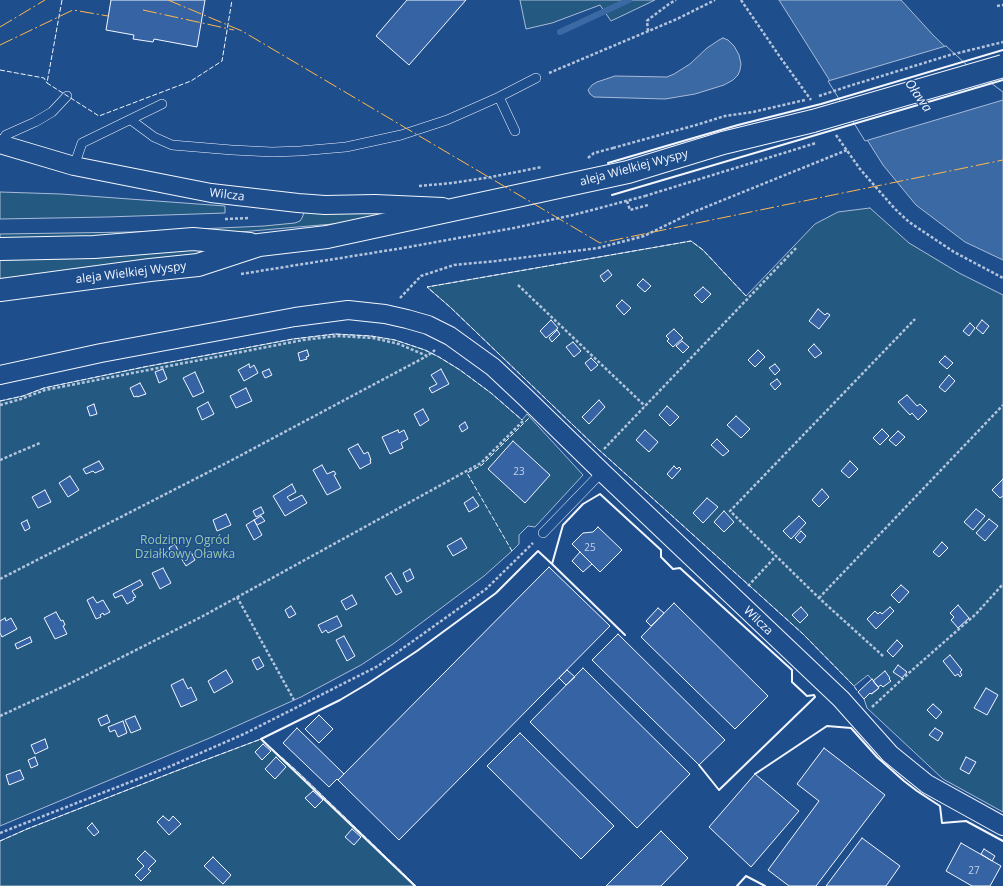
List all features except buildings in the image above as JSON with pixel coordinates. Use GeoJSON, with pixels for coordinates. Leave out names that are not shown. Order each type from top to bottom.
{"type":"FeatureCollection","features":[{"type":"Feature","properties":{"kind":"main road","name":"aleja Wielkiej Wyspy"},"geometry":{"type":"LineString","coordinates":[[0,290],[198,265],[259,245],[327,237],[628,172],[723,143],[813,121],[1003,66]]}},
{"type":"Feature","properties":{"kind":"main road","name":"aleja Wielkiej Wyspy"},"geometry":{"type":"LineString","coordinates":[[0,249],[94,247],[194,239],[259,245]]}},
{"type":"Feature","properties":{"kind":"street","name":"Wilcza"},"geometry":{"type":"LineString","coordinates":[[0,144],[74,166],[210,193],[298,203],[375,204],[459,208]]}},
{"type":"Feature","properties":{"kind":"street","name":"Wilcza"},"geometry":{"type":"LineString","coordinates":[[0,375],[101,353],[295,317],[348,310],[385,314],[428,325],[450,336],[493,367],[840,699],[890,754],[927,784],[1003,826]]}},
{"type":"Feature","properties":{"kind":"lane"},"geometry":{"type":"LineString","coordinates":[[131,120],[154,137],[172,145],[232,150],[300,152],[346,147],[401,135],[447,120],[499,97],[536,78]]}},
{"type":"Feature","properties":{"kind":"lane"},"geometry":{"type":"LineString","coordinates":[[0,144],[6,135],[35,122],[52,112],[67,96]]}},
{"type":"Feature","properties":{"kind":"lane"},"geometry":{"type":"LineString","coordinates":[[499,97],[515,131]]}},
{"type":"Feature","properties":{"kind":"lane"},"geometry":{"type":"LineString","coordinates":[[74,166],[82,143],[162,104]]}},
{"type":"Feature","properties":{"kind":"lane"},"geometry":{"type":"LineString","coordinates":[[543,533],[602,472]]}},
{"type":"Feature","properties":{"kind":"path"},"geometry":{"type":"LineString","coordinates":[[648,31],[647,21],[676,0]]}},
{"type":"Feature","properties":{"kind":"path"},"geometry":{"type":"LineString","coordinates":[[536,78],[677,19],[715,0]]}},
{"type":"Feature","properties":{"kind":"path"},"geometry":{"type":"LineString","coordinates":[[742,0],[797,81]]}},
{"type":"Feature","properties":{"kind":"path"},"geometry":{"type":"LineString","coordinates":[[997,6],[1003,5]]}},
{"type":"Feature","properties":{"kind":"path"},"geometry":{"type":"LineString","coordinates":[[582,160],[589,158],[594,153],[725,116],[753,112],[800,102],[950,55],[1003,42]]}},
{"type":"Feature","properties":{"kind":"path"},"geometry":{"type":"LineString","coordinates":[[385,314],[421,276],[454,265],[598,248],[644,236],[691,213],[847,150]]}},
{"type":"Feature","properties":{"kind":"path"},"geometry":{"type":"LineString","coordinates":[[415,186],[452,183],[544,167]]}},
{"type":"Feature","properties":{"kind":"path"},"geometry":{"type":"LineString","coordinates":[[860,169],[895,209],[909,222],[954,252],[1003,278]]}},
{"type":"Feature","properties":{"kind":"path"},"geometry":{"type":"LineString","coordinates":[[645,196],[628,201],[630,210],[648,204]]}},
{"type":"Feature","properties":{"kind":"path"},"geometry":{"type":"LineString","coordinates":[[601,452],[797,247]]}},
{"type":"Feature","properties":{"kind":"path"},"geometry":{"type":"LineString","coordinates":[[518,285],[645,406]]}},
{"type":"Feature","properties":{"kind":"path"},"geometry":{"type":"LineString","coordinates":[[883,656],[819,598],[730,511],[915,319]]}},
{"type":"Feature","properties":{"kind":"path"},"geometry":{"type":"LineString","coordinates":[[0,405],[46,390],[303,340],[337,336],[373,338],[399,344],[427,356]]}},
{"type":"Feature","properties":{"kind":"path"},"geometry":{"type":"LineString","coordinates":[[0,579],[232,460],[431,353]]}},
{"type":"Feature","properties":{"kind":"path"},"geometry":{"type":"LineString","coordinates":[[819,598],[1003,404]]}},
{"type":"Feature","properties":{"kind":"path"},"geometry":{"type":"LineString","coordinates":[[0,716],[71,683],[203,616],[481,463],[523,421]]}},
{"type":"Feature","properties":{"kind":"path"},"geometry":{"type":"LineString","coordinates":[[0,460],[40,443]]}},
{"type":"Feature","properties":{"kind":"path"},"geometry":{"type":"LineString","coordinates":[[0,833],[171,766],[246,733],[378,666],[486,589],[543,533]]}},
{"type":"Feature","properties":{"kind":"path"},"geometry":{"type":"LineString","coordinates":[[736,599],[776,556]]}},
{"type":"Feature","properties":{"kind":"path"},"geometry":{"type":"LineString","coordinates":[[858,719],[976,614],[1003,584]]}},
{"type":"Feature","properties":{"kind":"path"},"geometry":{"type":"LineString","coordinates":[[237,597],[294,700]]}},
{"type":"Feature","properties":{"kind":"green space"},"geometry":{"type":"Polygon","coordinates":[[[520,0],[655,0],[611,21],[600,5],[552,23],[526,29],[520,0]]]}},
{"type":"Feature","properties":{"kind":"green space"},"geometry":{"type":"Polygon","coordinates":[[[0,192],[61,194],[225,206],[225,213],[0,219],[0,192]]]}},
{"type":"Feature","properties":{"kind":"green space"},"geometry":{"type":"Polygon","coordinates":[[[870,208],[909,243],[959,273],[1003,295],[1003,812],[943,779],[867,708],[864,699],[870,693],[872,694],[879,688],[868,675],[854,686],[803,634],[598,449],[450,307],[427,287],[691,241],[703,250],[746,296],[815,224],[838,212],[870,208]]]}},
{"type":"Feature","properties":{"kind":"green space"},"geometry":{"type":"Polygon","coordinates":[[[305,210],[396,211],[344,223],[240,232],[188,235],[0,239],[0,234],[133,232],[264,226],[295,223],[300,221],[305,210]]]}},
{"type":"Feature","properties":{"kind":"green space"},"geometry":{"type":"Polygon","coordinates":[[[174,249],[223,252],[0,279],[0,260],[98,258],[174,249]]]}},
{"type":"Feature","properties":{"kind":"green space","name":"Rodzinny Ogród Działkowy Oławka"},"geometry":{"type":"Polygon","coordinates":[[[335,334],[371,336],[395,340],[425,350],[439,357],[460,370],[491,393],[522,420],[527,414],[583,475],[535,527],[528,526],[519,535],[519,544],[484,576],[393,644],[361,665],[301,697],[212,737],[0,826],[0,401],[23,396],[44,388],[144,367],[293,339],[335,334]]]}},
{"type":"Feature","properties":{"kind":"green space"},"geometry":{"type":"Polygon","coordinates":[[[261,739],[298,772],[416,886],[0,886],[0,841],[27,829],[261,739]]]}},
{"type":"Feature","properties":{"kind":"water","name":"Oława"},"geometry":{"type":"Polygon","coordinates":[[[779,0],[901,0],[933,35],[966,67],[1003,94],[1003,260],[965,242],[916,205],[883,165],[779,0]]]}},
{"type":"Feature","properties":{"kind":"water"},"geometry":{"type":"Polygon","coordinates":[[[723,38],[728,40],[734,46],[739,55],[741,64],[738,75],[724,85],[695,94],[665,99],[594,97],[588,90],[597,82],[615,76],[667,77],[690,64],[707,48],[723,38]]]}},
{"type":"Feature","properties":{"kind":"pier"},"geometry":{"type":"Polygon","coordinates":[[[946,46],[967,65],[1003,92],[1003,100],[865,141],[828,81],[946,46]]]}},
{"type":"Feature","properties":{"kind":"waterway"},"geometry":{"type":"LineString","coordinates":[[560,32],[629,0]]}},
{"type":"Feature","properties":{"kind":"fence"},"geometry":{"type":"LineString","coordinates":[[62,0],[47,83],[99,116],[191,81],[222,61],[232,0]]}},
{"type":"Feature","properties":{"kind":"fence"},"geometry":{"type":"LineString","coordinates":[[0,70],[44,78],[47,83]]}},
{"type":"Feature","properties":{"kind":"fence"},"geometry":{"type":"LineString","coordinates":[[746,296],[703,250],[691,241],[427,287],[450,307],[598,449],[803,634],[854,686],[858,692]]}},
{"type":"Feature","properties":{"kind":"fence"},"geometry":{"type":"LineString","coordinates":[[0,401],[23,396],[44,388],[144,367],[293,339],[335,334],[371,336],[395,340],[425,350],[460,370],[491,393],[522,420]]}},
{"type":"Feature","properties":{"kind":"fence"},"geometry":{"type":"LineString","coordinates":[[512,551],[467,473],[482,465],[530,417]]}},
{"type":"Feature","properties":{"kind":"fence"},"geometry":{"type":"LineString","coordinates":[[0,841],[27,829],[261,739],[298,772],[416,886]]}},
{"type":"Feature","properties":{"kind":"wall"},"geometry":{"type":"LineString","coordinates":[[608,163],[738,125],[821,104],[1003,50]]}},
{"type":"Feature","properties":{"kind":"wall"},"geometry":{"type":"LineString","coordinates":[[612,195],[1003,80]]}},
{"type":"Feature","properties":{"kind":"wall"},"geometry":{"type":"LineString","coordinates":[[552,564],[563,525],[583,504],[600,494],[661,550],[661,557],[673,569],[680,568],[792,670],[792,682],[807,696],[814,695],[815,697],[719,790],[699,765]]}},
{"type":"Feature","properties":{"kind":"wall"},"geometry":{"type":"LineString","coordinates":[[415,886],[261,739],[340,700],[417,651],[496,593],[538,551],[625,635]]}},
{"type":"Feature","properties":{"kind":"wall"},"geometry":{"type":"LineString","coordinates":[[755,774],[827,726],[851,728],[877,757],[904,781],[940,806],[942,823],[966,821],[1003,841]]}},
{"type":"Feature","properties":{"kind":"wall"},"geometry":{"type":"LineString","coordinates":[[737,886],[746,876],[765,886]]}},
{"type":"Feature","properties":{"kind":"power"},"geometry":{"type":"LineString","coordinates":[[0,27],[45,0]]}},
{"type":"Feature","properties":{"kind":"power"},"geometry":{"type":"LineString","coordinates":[[168,0],[242,31],[600,243],[1003,160]]}},
{"type":"Feature","properties":{"kind":"power"},"geometry":{"type":"LineString","coordinates":[[0,45],[73,10],[108,16]]}},
{"type":"Feature","properties":{"kind":"power"},"geometry":{"type":"LineString","coordinates":[[143,10],[234,30]]}}]}
